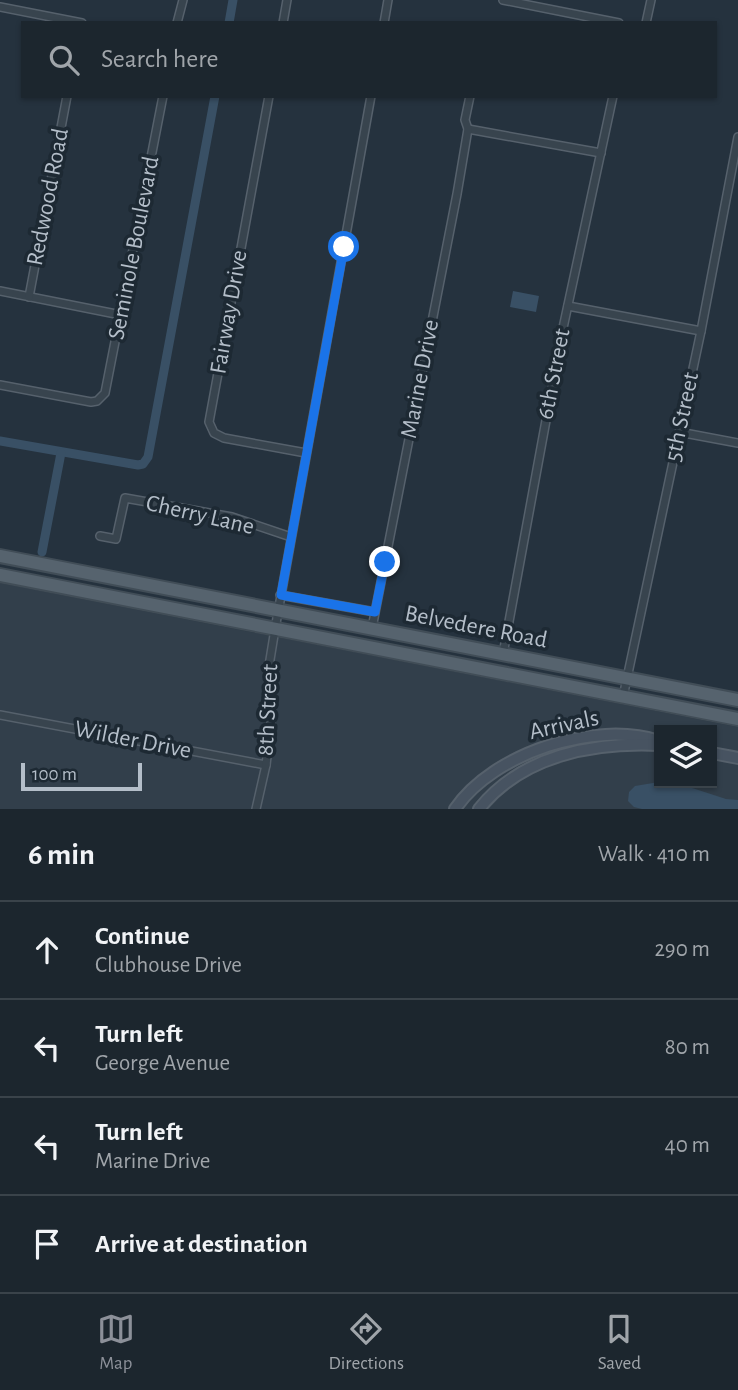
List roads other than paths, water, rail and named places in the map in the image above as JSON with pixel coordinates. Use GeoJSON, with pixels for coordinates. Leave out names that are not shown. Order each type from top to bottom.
{"type":"FeatureCollection","features":[{"type":"Feature","properties":{"kind":"main road","name":"Belvedere Road"},"geometry":{"type":"LineString","coordinates":[[0,556],[738,700]]}},
{"type":"Feature","properties":{"kind":"main road","name":"Belvedere Road"},"geometry":{"type":"LineString","coordinates":[[0,575],[738,719]]}},
{"type":"Feature","properties":{"kind":"street"},"geometry":{"type":"LineString","coordinates":[[178,21],[183,0]]}},
{"type":"Feature","properties":{"kind":"street"},"geometry":{"type":"LineString","coordinates":[[283,21],[287,0]]}},
{"type":"Feature","properties":{"kind":"street"},"geometry":{"type":"LineString","coordinates":[[384,21],[388,0]]}},
{"type":"Feature","properties":{"kind":"street"},"geometry":{"type":"LineString","coordinates":[[503,0],[609,21]]}},
{"type":"Feature","properties":{"kind":"street"},"geometry":{"type":"LineString","coordinates":[[646,21],[650,0]]}},
{"type":"Feature","properties":{"kind":"street"},"geometry":{"type":"LineString","coordinates":[[0,8],[70,21]]}},
{"type":"Feature","properties":{"kind":"street","name":"Redwood Road"},"geometry":{"type":"LineString","coordinates":[[29,297],[67,98]]}},
{"type":"Feature","properties":{"kind":"street","name":"Seminole Boulevard"},"geometry":{"type":"LineString","coordinates":[[0,385],[91,402],[102,398],[107,387],[163,98]]}},
{"type":"Feature","properties":{"kind":"street","name":"Fairway Drive"},"geometry":{"type":"LineString","coordinates":[[269,98],[209,422],[214,433],[224,438],[306,453]]}},
{"type":"Feature","properties":{"kind":"street","name":"8th Street"},"geometry":{"type":"LineString","coordinates":[[256,809],[266,765],[272,714],[268,672],[275,628],[370,98]]}},
{"type":"Feature","properties":{"kind":"street","name":"Marine Drive"},"geometry":{"type":"LineString","coordinates":[[372,628],[468,130],[465,120],[470,98]]}},
{"type":"Feature","properties":{"kind":"street","name":"6th Street"},"geometry":{"type":"LineString","coordinates":[[503,654],[568,306],[612,98]]}},
{"type":"Feature","properties":{"kind":"street"},"geometry":{"type":"LineString","coordinates":[[468,130],[601,153]]}},
{"type":"Feature","properties":{"kind":"street","name":"5th Street"},"geometry":{"type":"LineString","coordinates":[[623,696],[701,331],[738,137]]}},
{"type":"Feature","properties":{"kind":"street"},"geometry":{"type":"LineString","coordinates":[[0,291],[121,314]]}},
{"type":"Feature","properties":{"kind":"street"},"geometry":{"type":"LineString","coordinates":[[568,306],[701,331]]}},
{"type":"Feature","properties":{"kind":"street"},"geometry":{"type":"LineString","coordinates":[[679,432],[738,443]]}},
{"type":"Feature","properties":{"kind":"street","name":"Cherry Lane"},"geometry":{"type":"LineString","coordinates":[[100,536],[116,539],[125,498],[232,517],[291,537]]}},
{"type":"Feature","properties":{"kind":"street"},"geometry":{"type":"LineString","coordinates":[[281,595],[375,612]]}},
{"type":"Feature","properties":{"kind":"street","name":"Wilder Drive"},"geometry":{"type":"LineString","coordinates":[[0,715],[266,765]]}},
{"type":"Feature","properties":{"kind":"street","name":"Arrivals"},"geometry":{"type":"LineString","coordinates":[[455,809],[481,781],[508,763],[536,750],[568,741],[602,736],[638,736],[654,741]]}},
{"type":"Feature","properties":{"kind":"street"},"geometry":{"type":"LineString","coordinates":[[478,809],[503,786],[554,758],[602,746],[654,743]]}},
{"type":"Feature","properties":{"kind":"street"},"geometry":{"type":"LineString","coordinates":[[717,754],[738,758]]}},
{"type":"Feature","properties":{"kind":"waterway"},"geometry":{"type":"LineString","coordinates":[[229,21],[233,0]]}},
{"type":"Feature","properties":{"kind":"waterway"},"geometry":{"type":"LineString","coordinates":[[0,441],[138,465],[143,464],[148,457],[215,98]]}},
{"type":"Feature","properties":{"kind":"waterway"},"geometry":{"type":"LineString","coordinates":[[42,552],[61,453]]}}]}
